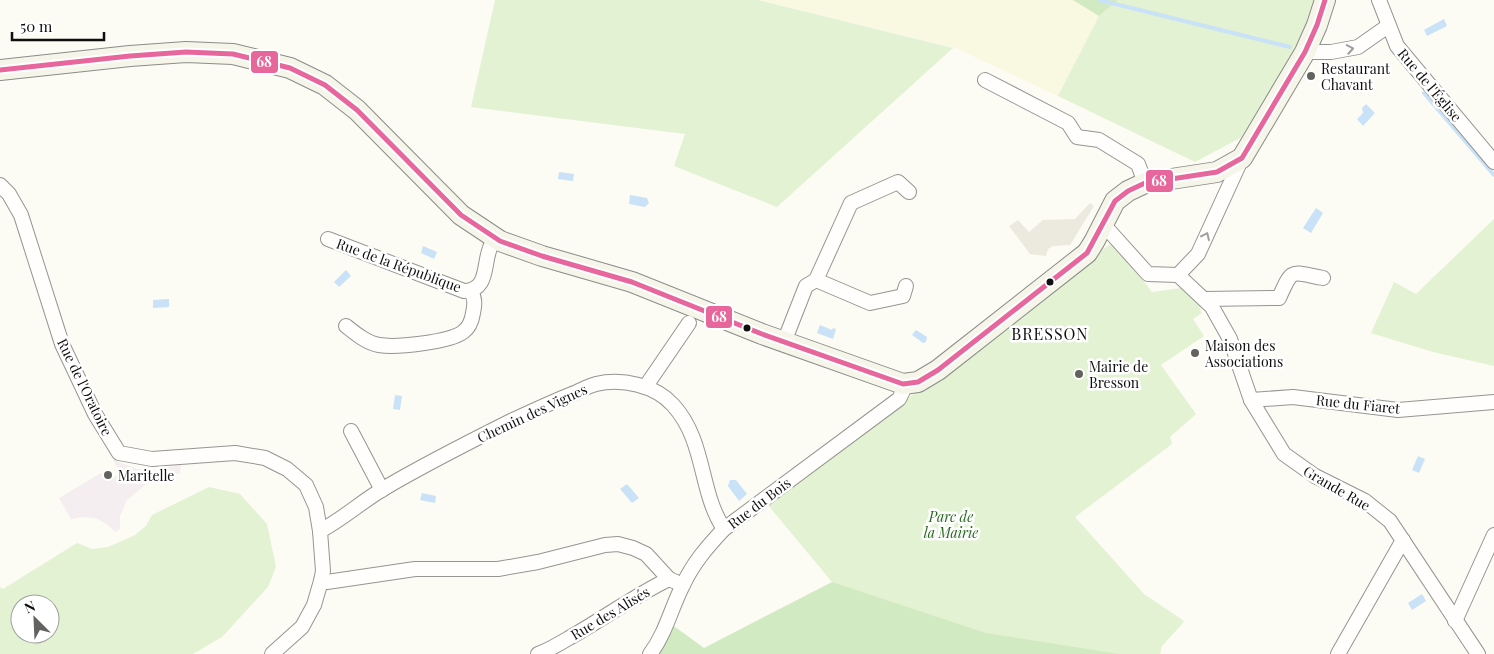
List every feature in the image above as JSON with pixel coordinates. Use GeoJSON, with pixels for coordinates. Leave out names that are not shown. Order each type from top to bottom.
{"type":"FeatureCollection","features":[{"type":"Feature","properties":{"kind":"street"},"geometry":{"type":"LineString","coordinates":[[1103,224],[1148,274],[1178,275],[1198,254],[1242,158],[1304,52],[1317,25],[1325,0]]}},
{"type":"Feature","properties":{"kind":"street","name":"Rue de l'Église"},"geometry":{"type":"LineString","coordinates":[[1379,0],[1397,46],[1494,162]]}},
{"type":"Feature","properties":{"kind":"street"},"geometry":{"type":"LineString","coordinates":[[1304,52],[1331,52],[1358,48],[1388,26]]}},
{"type":"Feature","properties":{"kind":"street"},"geometry":{"type":"LineString","coordinates":[[0,70],[121,56],[186,52],[233,54],[290,68],[325,86],[357,110],[461,215],[496,238],[542,256],[632,282],[784,342],[903,384],[918,382],[938,370],[1087,253],[1115,201],[1128,191],[1145,183],[1217,172],[1242,158]]}},
{"type":"Feature","properties":{"kind":"street"},"geometry":{"type":"LineString","coordinates":[[985,80],[1068,123],[1077,137],[1098,140],[1138,164],[1145,183]]}},
{"type":"Feature","properties":{"kind":"street"},"geometry":{"type":"LineString","coordinates":[[784,342],[806,286],[816,280],[851,203],[898,182],[908,192]]}},
{"type":"Feature","properties":{"kind":"street","name":"Rue de l'Oratoire"},"geometry":{"type":"LineString","coordinates":[[0,185],[10,194],[21,215],[62,344],[96,414],[119,453],[152,459],[235,452],[264,458],[287,469],[306,485],[316,507],[320,531],[323,571],[321,581],[314,605],[302,627],[272,654]]}},
{"type":"Feature","properties":{"kind":"street","name":"Rue de la République"},"geometry":{"type":"LineString","coordinates":[[328,239],[464,291],[471,291],[481,282],[490,248],[496,238]]}},
{"type":"Feature","properties":{"kind":"street"},"geometry":{"type":"LineString","coordinates":[[1204,298],[1280,298],[1289,276],[1296,273],[1322,278]]}},
{"type":"Feature","properties":{"kind":"street","name":"Grande Rue"},"geometry":{"type":"LineString","coordinates":[[1178,275],[1204,298],[1212,308],[1230,339],[1251,400],[1284,454],[1315,476],[1365,501],[1390,521],[1431,586],[1478,654]]}},
{"type":"Feature","properties":{"kind":"street"},"geometry":{"type":"LineString","coordinates":[[816,280],[870,303],[903,296],[906,286]]}},
{"type":"Feature","properties":{"kind":"street","name":"Rue de la République"},"geometry":{"type":"LineString","coordinates":[[346,326],[364,340],[379,345],[429,343],[456,336],[464,332],[471,323],[475,299],[471,291]]}},
{"type":"Feature","properties":{"kind":"street"},"geometry":{"type":"LineString","coordinates":[[646,386],[689,323]]}},
{"type":"Feature","properties":{"kind":"street","name":"Chemin des Vignes"},"geometry":{"type":"LineString","coordinates":[[320,531],[382,490],[462,446],[534,410],[596,384],[615,382],[646,386],[673,404],[685,422],[699,452],[712,501],[719,522],[724,530]]}},
{"type":"Feature","properties":{"kind":"street","name":"Rue du Bois"},"geometry":{"type":"LineString","coordinates":[[650,654],[666,628],[682,585],[695,562],[724,530],[899,399],[903,391],[903,384]]}},
{"type":"Feature","properties":{"kind":"street","name":"Rue du Fiaret"},"geometry":{"type":"LineString","coordinates":[[1251,400],[1293,397],[1398,410],[1494,402]]}},
{"type":"Feature","properties":{"kind":"street"},"geometry":{"type":"LineString","coordinates":[[351,431],[382,490]]}},
{"type":"Feature","properties":{"kind":"street"},"geometry":{"type":"LineString","coordinates":[[1455,621],[1494,535]]}},
{"type":"Feature","properties":{"kind":"street"},"geometry":{"type":"LineString","coordinates":[[1338,654],[1403,540]]}},
{"type":"Feature","properties":{"kind":"street"},"geometry":{"type":"LineString","coordinates":[[321,581],[328,582],[415,570],[498,569],[538,562],[605,545],[618,544],[646,554],[670,579],[682,585]]}},
{"type":"Feature","properties":{"kind":"street","name":"Rue des Alisés"},"geometry":{"type":"LineString","coordinates":[[538,654],[597,623],[627,602],[670,579]]}},
{"type":"Feature","properties":{"kind":"shaded area"},"geometry":{"type":"Polygon","coordinates":[[[1090,203],[1094,206],[1070,245],[1053,246],[1048,249],[1046,256],[1030,254],[1009,226],[1018,220],[1029,232],[1043,220],[1075,219],[1090,203]]]}},
{"type":"Feature","properties":{"kind":"shaded area"},"geometry":{"type":"Polygon","coordinates":[[[113,460],[137,469],[153,471],[181,464],[180,473],[145,485],[127,500],[120,516],[120,529],[115,532],[107,524],[95,518],[82,517],[71,519],[59,498],[101,473],[105,480],[108,481],[118,475],[119,471],[113,460]]]}},
{"type":"Feature","properties":{"kind":"green space"},"geometry":{"type":"Polygon","coordinates":[[[495,0],[758,0],[953,48],[777,207],[674,166],[685,134],[471,107],[495,0]]]}},
{"type":"Feature","properties":{"kind":"green space"},"geometry":{"type":"Polygon","coordinates":[[[759,0],[1073,0],[1099,16],[1058,96],[956,48],[759,0]]]}},
{"type":"Feature","properties":{"kind":"green space"},"geometry":{"type":"Polygon","coordinates":[[[1073,0],[1118,0],[1099,16],[1073,0]]]}},
{"type":"Feature","properties":{"kind":"green space"},"geometry":{"type":"Polygon","coordinates":[[[1118,0],[1315,0],[1291,66],[1257,129],[1195,162],[1058,96],[1099,16],[1118,0]]]}},
{"type":"Feature","properties":{"kind":"green space"},"geometry":{"type":"Polygon","coordinates":[[[1494,219],[1494,366],[1433,352],[1371,333],[1394,282],[1416,294],[1494,219]]]}},
{"type":"Feature","properties":{"kind":"green space","name":"Parc de la Mairie"},"geometry":{"type":"Polygon","coordinates":[[[1113,242],[1152,292],[1181,288],[1194,298],[1201,308],[1202,313],[1193,319],[1204,336],[1161,365],[1196,414],[1170,437],[1172,444],[1075,517],[1144,594],[1184,621],[1162,646],[1160,654],[900,654],[832,582],[768,505],[1113,242]]]}},
{"type":"Feature","properties":{"kind":"green space"},"geometry":{"type":"Polygon","coordinates":[[[209,487],[240,494],[267,524],[276,567],[268,587],[222,637],[193,654],[0,654],[0,587],[3,589],[77,543],[92,549],[108,547],[135,535],[146,526],[152,515],[209,487]]]}},
{"type":"Feature","properties":{"kind":"green space"},"geometry":{"type":"Polygon","coordinates":[[[832,582],[986,633],[1119,654],[643,654],[671,624],[704,648],[832,582]]]}},
{"type":"Feature","properties":{"kind":"water"},"geometry":{"type":"Polygon","coordinates":[[[1444,19],[1447,26],[1427,36],[1424,30],[1444,19]]]}},
{"type":"Feature","properties":{"kind":"water"},"geometry":{"type":"Polygon","coordinates":[[[1366,104],[1375,113],[1363,126],[1357,119],[1363,113],[1362,108],[1366,104]]]}},
{"type":"Feature","properties":{"kind":"water"},"geometry":{"type":"Polygon","coordinates":[[[559,172],[574,174],[573,181],[558,179],[559,172]]]}},
{"type":"Feature","properties":{"kind":"water"},"geometry":{"type":"Polygon","coordinates":[[[630,195],[647,198],[649,203],[645,207],[629,204],[630,195]]]}},
{"type":"Feature","properties":{"kind":"water"},"geometry":{"type":"Polygon","coordinates":[[[1316,208],[1323,213],[1311,233],[1303,228],[1316,208]]]}},
{"type":"Feature","properties":{"kind":"water"},"geometry":{"type":"Polygon","coordinates":[[[423,246],[437,252],[434,259],[421,253],[423,246]]]}},
{"type":"Feature","properties":{"kind":"water"},"geometry":{"type":"Polygon","coordinates":[[[346,270],[351,276],[339,287],[334,282],[346,270]]]}},
{"type":"Feature","properties":{"kind":"water"},"geometry":{"type":"Polygon","coordinates":[[[169,299],[169,307],[153,308],[153,300],[169,299]]]}},
{"type":"Feature","properties":{"kind":"water"},"geometry":{"type":"Polygon","coordinates":[[[820,325],[832,330],[833,328],[836,329],[833,339],[817,333],[820,325]]]}},
{"type":"Feature","properties":{"kind":"water"},"geometry":{"type":"Polygon","coordinates":[[[916,330],[927,337],[926,342],[923,343],[912,335],[916,330]]]}},
{"type":"Feature","properties":{"kind":"water"},"geometry":{"type":"Polygon","coordinates":[[[395,395],[402,396],[400,410],[393,409],[395,395]]]}},
{"type":"Feature","properties":{"kind":"water"},"geometry":{"type":"Polygon","coordinates":[[[1418,456],[1425,459],[1419,473],[1412,470],[1418,456]]]}},
{"type":"Feature","properties":{"kind":"water"},"geometry":{"type":"Polygon","coordinates":[[[730,480],[736,480],[747,494],[739,501],[728,486],[730,480]]]}},
{"type":"Feature","properties":{"kind":"water"},"geometry":{"type":"Polygon","coordinates":[[[627,484],[639,498],[632,503],[620,489],[627,484]]]}},
{"type":"Feature","properties":{"kind":"water"},"geometry":{"type":"Polygon","coordinates":[[[422,493],[436,496],[435,503],[420,500],[422,493]]]}},
{"type":"Feature","properties":{"kind":"water"},"geometry":{"type":"Polygon","coordinates":[[[1422,594],[1426,601],[1412,610],[1408,603],[1422,594]]]}},
{"type":"Feature","properties":{"kind":"waterway"},"geometry":{"type":"LineString","coordinates":[[1099,0],[1290,47]]}},
{"type":"Feature","properties":{"kind":"waterway"},"geometry":{"type":"LineString","coordinates":[[1424,93],[1494,175]]}},
{"type":"Feature","properties":{"kind":"transit line","name":"68"},"geometry":{"type":"LineString","coordinates":[[0,70],[186,52],[233,54],[290,68],[325,85],[357,110],[461,215],[500,241],[542,256],[632,282],[762,334],[903,384],[918,382],[938,370],[1087,253],[1115,201],[1128,191],[1145,183],[1217,172],[1242,158],[1305,52],[1317,25],[1325,0]]}},
{"type":"Feature","properties":{"kind":"place","name":"Restaurant Chavant"},"geometry":{"type":"Point","coordinates":[1311,76]}},
{"type":"Feature","properties":{"kind":"place","name":"Maison des Associations"},"geometry":{"type":"Point","coordinates":[1195,353]}},
{"type":"Feature","properties":{"kind":"place","name":"Mairie de Bresson"},"geometry":{"type":"Point","coordinates":[1079,374]}},
{"type":"Feature","properties":{"kind":"place","name":"Maritelle"},"geometry":{"type":"Point","coordinates":[108,475]}},
{"type":"Feature","properties":{"kind":"district","name":"BRESSON"},"geometry":{"type":"Point","coordinates":[1050,333]}}]}
